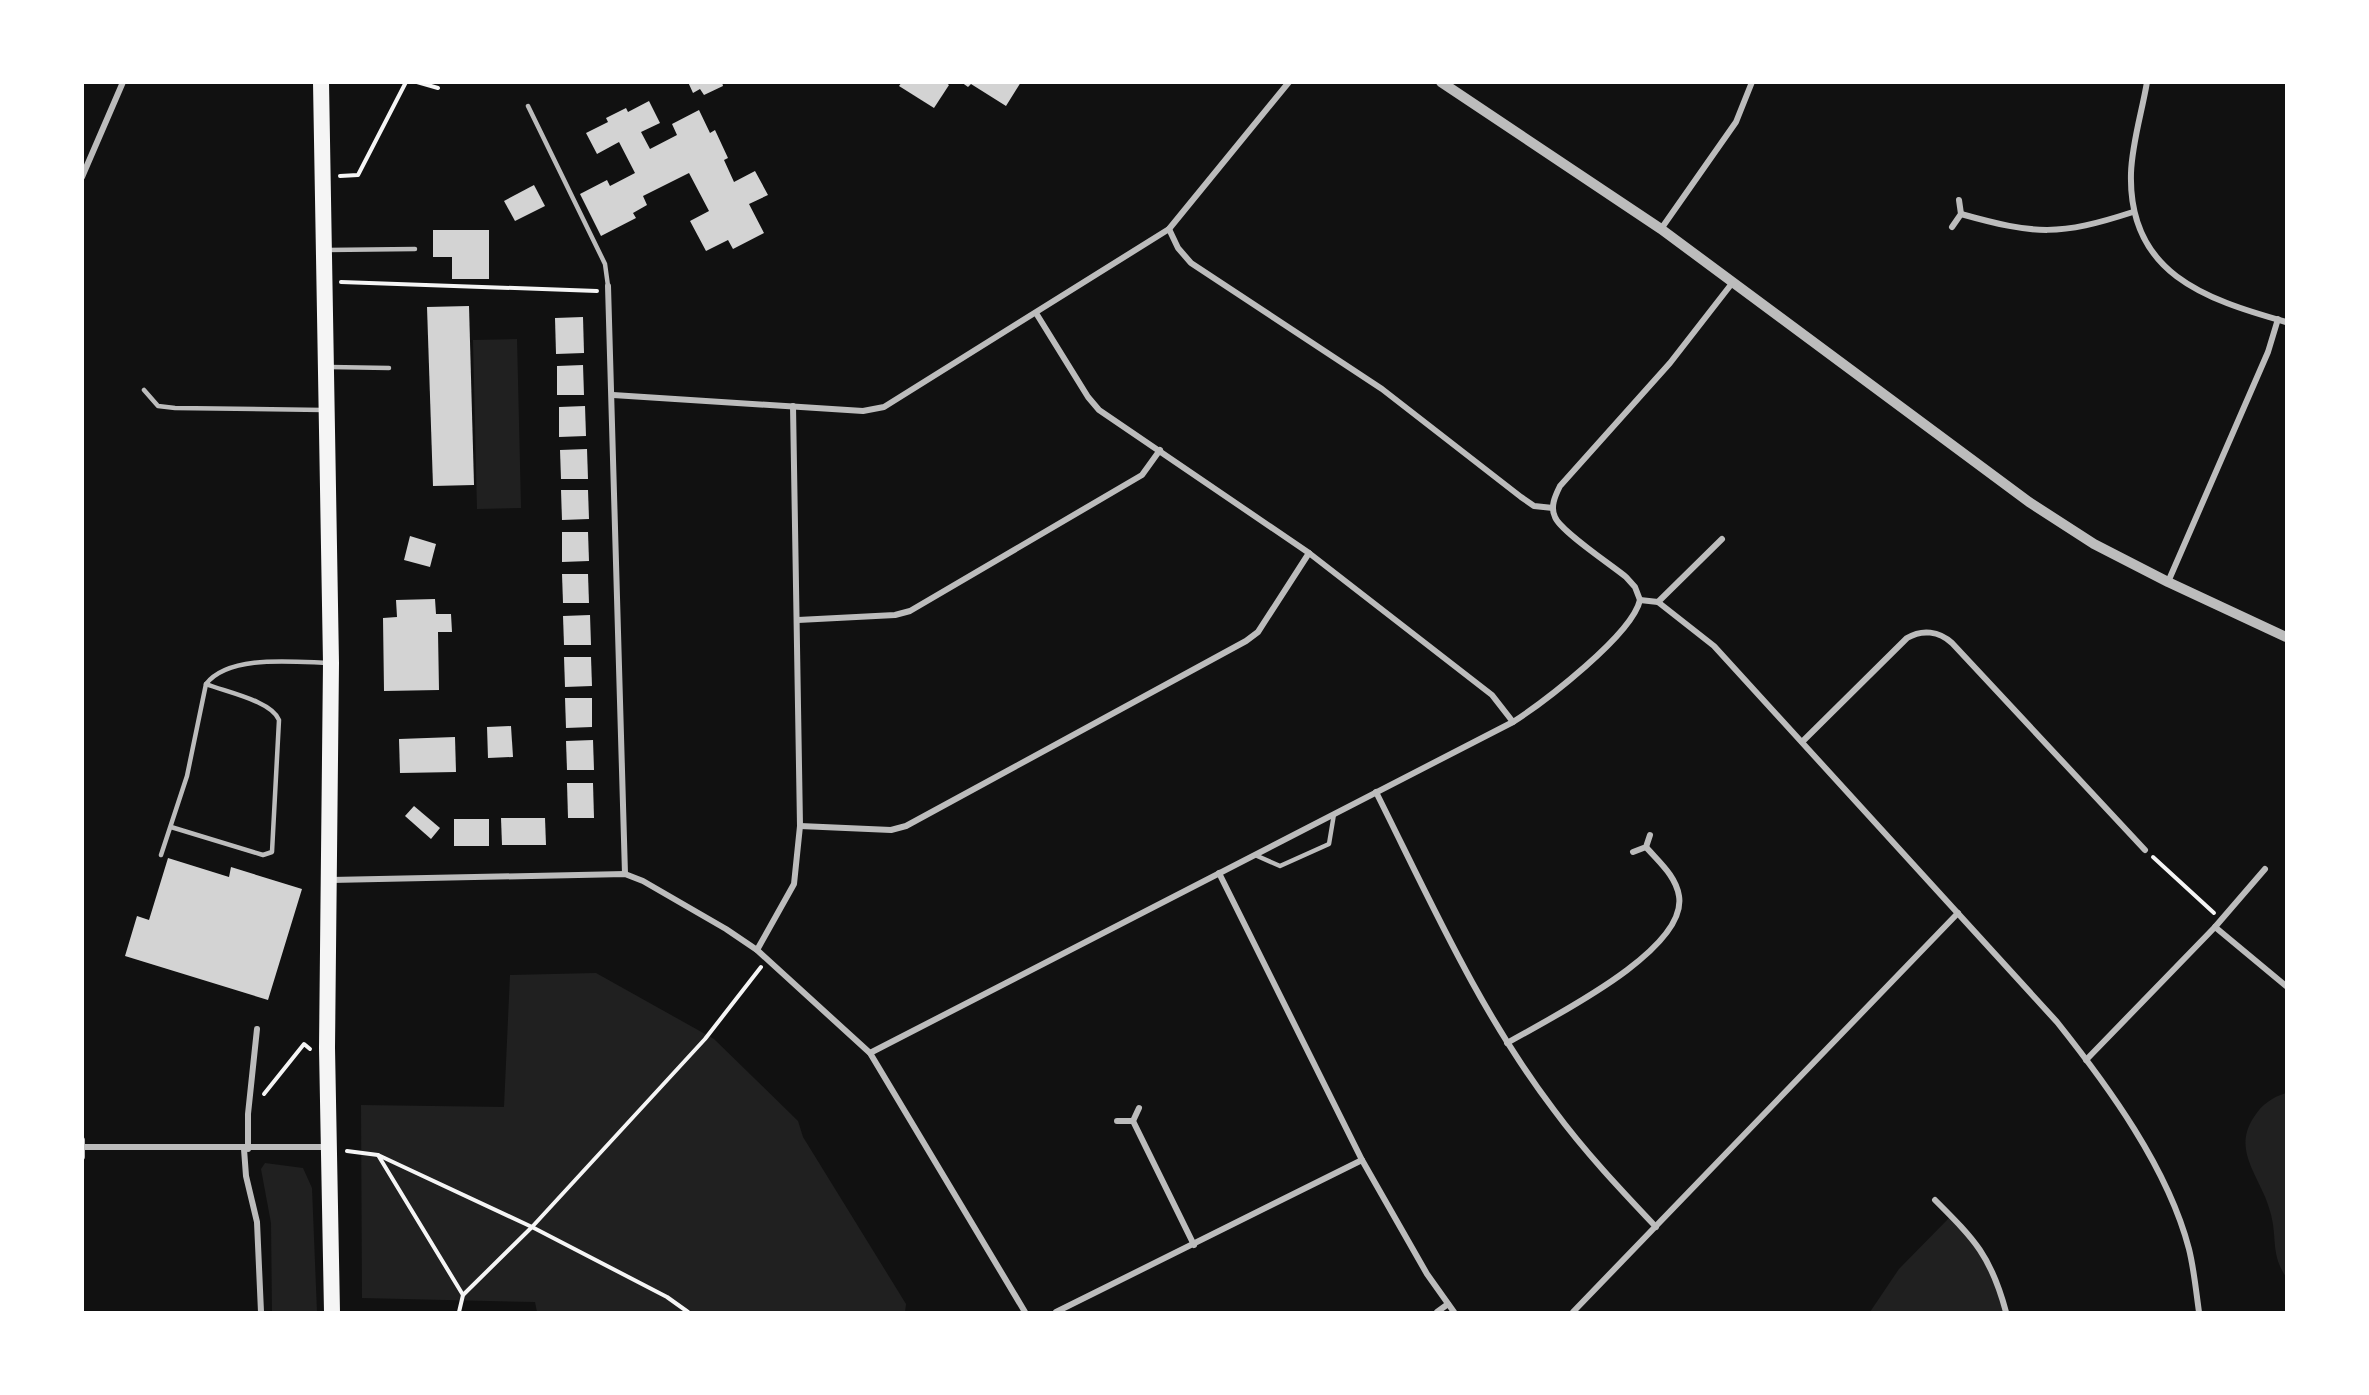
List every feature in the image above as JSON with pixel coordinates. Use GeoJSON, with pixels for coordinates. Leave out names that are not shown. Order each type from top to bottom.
{"type":"FeatureCollection","features":[{"type":"Feature","properties":{"kind":"highway"},"geometry":{"type":"LineString","coordinates":[[321,82],[329,410],[331,663],[327,1147],[332,1312]]}},
{"type":"Feature","properties":{"kind":"street"},"geometry":{"type":"LineString","coordinates":[[82,177],[123,82]]}},
{"type":"Feature","properties":{"kind":"street"},"geometry":{"type":"LineString","coordinates":[[613,395],[863,411],[884,407],[1168,230],[1289,82]]}},
{"type":"Feature","properties":{"kind":"street"},"geometry":{"type":"LineString","coordinates":[[1441,82],[1661,229],[2029,502],[2094,544],[2286,638]]}},
{"type":"Feature","properties":{"kind":"street"},"geometry":{"type":"LineString","coordinates":[[1661,229],[1736,122],[1752,82]]}},
{"type":"Feature","properties":{"kind":"street"},"geometry":{"type":"LineString","coordinates":[[2147,82],[2131,170],[2133,212],[2147,246],[2177,277],[2212,297],[2286,321]]}},
{"type":"Feature","properties":{"kind":"street"},"geometry":{"type":"LineString","coordinates":[[1952,227],[1961,214],[1959,200]]}},
{"type":"Feature","properties":{"kind":"street"},"geometry":{"type":"LineString","coordinates":[[1961,214],[2017,229],[2039,231],[2087,227],[2133,212]]}},
{"type":"Feature","properties":{"kind":"street"},"geometry":{"type":"LineString","coordinates":[[1168,230],[1178,248],[1191,263],[1382,389],[1534,506],[1553,508]]}},
{"type":"Feature","properties":{"kind":"street"},"geometry":{"type":"LineString","coordinates":[[870,1053],[1513,722],[1545,702],[1631,622],[1640,600],[1635,587],[1626,577],[1560,525],[1553,508],[1560,486],[1670,363],[1733,282]]}},
{"type":"Feature","properties":{"kind":"street"},"geometry":{"type":"LineString","coordinates":[[608,289],[613,395],[625,874]]}},
{"type":"Feature","properties":{"kind":"street"},"geometry":{"type":"LineString","coordinates":[[1036,313],[1088,397],[1100,410],[1309,553],[1492,695],[1513,722]]}},
{"type":"Feature","properties":{"kind":"street"},"geometry":{"type":"LineString","coordinates":[[2168,582],[2268,352],[2278,319]]}},
{"type":"Feature","properties":{"kind":"street"},"geometry":{"type":"LineString","coordinates":[[757,950],[794,884],[800,826],[793,406]]}},
{"type":"Feature","properties":{"kind":"street"},"geometry":{"type":"LineString","coordinates":[[798,620],[895,615],[910,611],[1142,476],[1160,450]]}},
{"type":"Feature","properties":{"kind":"street"},"geometry":{"type":"LineString","coordinates":[[1658,602],[1722,539]]}},
{"type":"Feature","properties":{"kind":"street"},"geometry":{"type":"LineString","coordinates":[[800,826],[891,830],[906,826],[1246,641],[1258,632],[1309,553]]}},
{"type":"Feature","properties":{"kind":"street"},"geometry":{"type":"LineString","coordinates":[[1640,600],[1658,602],[1714,646],[1958,913],[2086,1060],[2144,1148],[2179,1221],[2189,1249],[2199,1312]]}},
{"type":"Feature","properties":{"kind":"street"},"geometry":{"type":"LineString","coordinates":[[1802,742],[1907,638],[1923,631],[1935,633],[1952,643],[2145,850]]}},
{"type":"Feature","properties":{"kind":"street"},"geometry":{"type":"LineString","coordinates":[[1376,792],[1461,961],[1507,1042],[1552,1109],[1589,1156],[1656,1227]]}},
{"type":"Feature","properties":{"kind":"street"},"geometry":{"type":"LineString","coordinates":[[1646,847],[1650,835]]}},
{"type":"Feature","properties":{"kind":"street"},"geometry":{"type":"LineString","coordinates":[[1507,1042],[1606,984],[1637,963],[1664,938],[1674,922],[1680,898],[1672,877],[1646,847]]}},
{"type":"Feature","properties":{"kind":"street"},"geometry":{"type":"LineString","coordinates":[[1633,852],[1646,847]]}},
{"type":"Feature","properties":{"kind":"street"},"geometry":{"type":"LineString","coordinates":[[2086,1060],[2215,927],[2265,869]]}},
{"type":"Feature","properties":{"kind":"street"},"geometry":{"type":"LineString","coordinates":[[1219,873],[1362,1160],[1427,1274],[1454,1312]]}},
{"type":"Feature","properties":{"kind":"street"},"geometry":{"type":"LineString","coordinates":[[328,880],[625,874],[654,887],[757,950],[870,1053],[1025,1312]]}},
{"type":"Feature","properties":{"kind":"street"},"geometry":{"type":"LineString","coordinates":[[1573,1312],[1958,913]]}},
{"type":"Feature","properties":{"kind":"street"},"geometry":{"type":"LineString","coordinates":[[2215,927],[2286,986]]}},
{"type":"Feature","properties":{"kind":"street"},"geometry":{"type":"LineString","coordinates":[[257,1029],[248,1114],[246,1176],[257,1222],[261,1312]]}},
{"type":"Feature","properties":{"kind":"street"},"geometry":{"type":"LineString","coordinates":[[1132,1121],[1139,1108]]}},
{"type":"Feature","properties":{"kind":"street"},"geometry":{"type":"LineString","coordinates":[[1132,1121],[1194,1245]]}},
{"type":"Feature","properties":{"kind":"street"},"geometry":{"type":"LineString","coordinates":[[1117,1122],[1132,1121]]}},
{"type":"Feature","properties":{"kind":"street"},"geometry":{"type":"LineString","coordinates":[[82,1140],[82,1157]]}},
{"type":"Feature","properties":{"kind":"street"},"geometry":{"type":"LineString","coordinates":[[83,1147],[246,1149],[327,1147]]}},
{"type":"Feature","properties":{"kind":"street"},"geometry":{"type":"LineString","coordinates":[[1056,1312],[1362,1160]]}},
{"type":"Feature","properties":{"kind":"street"},"geometry":{"type":"LineString","coordinates":[[1935,1200],[1968,1232],[1991,1264],[2006,1312]]}},
{"type":"Feature","properties":{"kind":"street"},"geometry":{"type":"LineString","coordinates":[[1437,1312],[1448,1304]]}},
{"type":"Feature","properties":{"kind":"lane"},"geometry":{"type":"LineString","coordinates":[[528,106],[605,264],[608,289]]}},
{"type":"Feature","properties":{"kind":"lane"},"geometry":{"type":"LineString","coordinates":[[325,250],[415,249]]}},
{"type":"Feature","properties":{"kind":"lane"},"geometry":{"type":"LineString","coordinates":[[328,367],[389,368]]}},
{"type":"Feature","properties":{"kind":"lane"},"geometry":{"type":"LineString","coordinates":[[144,390],[158,406],[175,408],[329,410]]}},
{"type":"Feature","properties":{"kind":"lane"},"geometry":{"type":"LineString","coordinates":[[161,855],[187,776],[206,684],[214,674],[237,666],[273,662],[331,663]]}},
{"type":"Feature","properties":{"kind":"lane"},"geometry":{"type":"LineString","coordinates":[[171,827],[263,855],[272,852],[279,720],[276,712],[267,706],[206,684]]}},
{"type":"Feature","properties":{"kind":"lane"},"geometry":{"type":"LineString","coordinates":[[1254,855],[1280,866],[1329,844],[1334,814]]}},
{"type":"Feature","properties":{"kind":"path"},"geometry":{"type":"LineString","coordinates":[[324,176],[358,175],[406,82]]}},
{"type":"Feature","properties":{"kind":"path"},"geometry":{"type":"LineString","coordinates":[[417,82],[438,88]]}},
{"type":"Feature","properties":{"kind":"path"},"geometry":{"type":"LineString","coordinates":[[326,281],[608,289]]}},
{"type":"Feature","properties":{"kind":"path"},"geometry":{"type":"LineString","coordinates":[[2145,850],[2221,919]]}},
{"type":"Feature","properties":{"kind":"path"},"geometry":{"type":"LineString","coordinates":[[459,1312],[463,1295],[532,1227],[705,1039],[767,959]]}},
{"type":"Feature","properties":{"kind":"path"},"geometry":{"type":"LineString","coordinates":[[248,1114],[304,1044],[308,1049],[327,1048]]}},
{"type":"Feature","properties":{"kind":"path"},"geometry":{"type":"LineString","coordinates":[[347,1151],[378,1155],[532,1227],[667,1297],[688,1312]]}},
{"type":"Feature","properties":{"kind":"path"},"geometry":{"type":"LineString","coordinates":[[378,1155],[463,1295]]}},
{"type":"Feature","properties":{"kind":"shaded area"},"geometry":{"type":"Polygon","coordinates":[[[517,339],[521,508],[477,509],[473,340],[517,339]]]}},
{"type":"Feature","properties":{"kind":"shaded area"},"geometry":{"type":"Polygon","coordinates":[[[596,973],[714,1039],[798,1121],[803,1137],[906,1304],[905,1312],[537,1312],[535,1302],[362,1298],[361,1105],[504,1107],[510,975],[596,973]]]}},
{"type":"Feature","properties":{"kind":"shaded area"},"geometry":{"type":"Polygon","coordinates":[[[2286,1093],[2286,1277],[2276,1253],[2270,1211],[2250,1164],[2246,1141],[2248,1129],[2261,1108],[2272,1099],[2286,1093]]]}},
{"type":"Feature","properties":{"kind":"shaded area"},"geometry":{"type":"Polygon","coordinates":[[[265,1163],[303,1168],[312,1188],[317,1312],[272,1312],[271,1223],[261,1169],[265,1163]]]}},
{"type":"Feature","properties":{"kind":"shaded area"},"geometry":{"type":"Polygon","coordinates":[[[1951,1216],[1991,1265],[2006,1312],[1870,1312],[1899,1269],[1951,1216]]]}},
{"type":"Feature","properties":{"kind":"building"},"geometry":{"type":"Polygon","coordinates":[[[688,82],[722,82],[723,86],[704,95],[700,89],[693,93],[688,82]]]}},
{"type":"Feature","properties":{"kind":"building"},"geometry":{"type":"Polygon","coordinates":[[[902,82],[945,82],[949,85],[934,108],[899,86],[902,82]]]}},
{"type":"Feature","properties":{"kind":"building"},"geometry":{"type":"Polygon","coordinates":[[[961,82],[1021,82],[1006,106],[971,84],[968,87],[961,82]]]}},
{"type":"Feature","properties":{"kind":"building"},"geometry":{"type":"Polygon","coordinates":[[[649,101],[660,123],[641,132],[650,149],[677,135],[672,124],[699,110],[710,133],[715,130],[728,158],[724,160],[734,182],[755,171],[768,195],[749,204],[764,233],[733,249],[728,240],[706,251],[690,221],[709,211],[689,173],[643,196],[647,205],[633,213],[636,218],[601,236],[580,194],[607,180],[610,186],[635,173],[619,142],[597,154],[586,133],[608,122],[606,118],[626,108],[628,112],[649,101]]]}},
{"type":"Feature","properties":{"kind":"building"},"geometry":{"type":"Polygon","coordinates":[[[534,185],[545,206],[515,221],[504,201],[534,185]]]}},
{"type":"Feature","properties":{"kind":"building"},"geometry":{"type":"Polygon","coordinates":[[[433,230],[489,230],[489,279],[452,279],[452,257],[433,257],[433,230]]]}},
{"type":"Feature","properties":{"kind":"building"},"geometry":{"type":"Polygon","coordinates":[[[469,306],[474,485],[433,486],[427,307],[469,306]]]}},
{"type":"Feature","properties":{"kind":"building"},"geometry":{"type":"Polygon","coordinates":[[[583,317],[584,353],[556,354],[555,318],[583,317]]]}},
{"type":"Feature","properties":{"kind":"building"},"geometry":{"type":"Polygon","coordinates":[[[583,365],[584,395],[557,395],[557,366],[583,365]]]}},
{"type":"Feature","properties":{"kind":"building"},"geometry":{"type":"Polygon","coordinates":[[[585,406],[586,436],[559,437],[559,407],[585,406]]]}},
{"type":"Feature","properties":{"kind":"building"},"geometry":{"type":"Polygon","coordinates":[[[587,449],[588,479],[561,479],[560,450],[587,449]]]}},
{"type":"Feature","properties":{"kind":"building"},"geometry":{"type":"Polygon","coordinates":[[[561,490],[588,490],[589,519],[562,520],[561,490]]]}},
{"type":"Feature","properties":{"kind":"building"},"geometry":{"type":"Polygon","coordinates":[[[562,532],[588,532],[589,561],[562,562],[562,532]]]}},
{"type":"Feature","properties":{"kind":"building"},"geometry":{"type":"Polygon","coordinates":[[[410,536],[436,544],[430,567],[404,560],[410,536]]]}},
{"type":"Feature","properties":{"kind":"building"},"geometry":{"type":"Polygon","coordinates":[[[562,574],[588,574],[589,603],[563,603],[562,574]]]}},
{"type":"Feature","properties":{"kind":"building"},"geometry":{"type":"Polygon","coordinates":[[[435,599],[436,614],[451,614],[452,632],[438,632],[439,690],[384,691],[383,618],[397,617],[396,600],[435,599]]]}},
{"type":"Feature","properties":{"kind":"building"},"geometry":{"type":"Polygon","coordinates":[[[590,615],[591,645],[564,645],[563,616],[590,615]]]}},
{"type":"Feature","properties":{"kind":"building"},"geometry":{"type":"Polygon","coordinates":[[[564,657],[591,657],[592,686],[565,687],[564,657]]]}},
{"type":"Feature","properties":{"kind":"building"},"geometry":{"type":"Polygon","coordinates":[[[565,698],[592,698],[592,727],[566,728],[565,698]]]}},
{"type":"Feature","properties":{"kind":"building"},"geometry":{"type":"Polygon","coordinates":[[[511,726],[513,757],[488,758],[487,727],[511,726]]]}},
{"type":"Feature","properties":{"kind":"building"},"geometry":{"type":"Polygon","coordinates":[[[455,737],[456,772],[400,773],[399,739],[455,737]]]}},
{"type":"Feature","properties":{"kind":"building"},"geometry":{"type":"Polygon","coordinates":[[[593,740],[594,770],[567,770],[566,741],[593,740]]]}},
{"type":"Feature","properties":{"kind":"building"},"geometry":{"type":"Polygon","coordinates":[[[567,783],[593,783],[594,818],[568,818],[567,783]]]}},
{"type":"Feature","properties":{"kind":"building"},"geometry":{"type":"Polygon","coordinates":[[[414,806],[440,828],[431,839],[405,816],[414,806]]]}},
{"type":"Feature","properties":{"kind":"building"},"geometry":{"type":"Polygon","coordinates":[[[501,818],[545,818],[546,845],[502,845],[501,818]]]}},
{"type":"Feature","properties":{"kind":"building"},"geometry":{"type":"Polygon","coordinates":[[[454,819],[489,819],[489,846],[454,846],[454,819]]]}},
{"type":"Feature","properties":{"kind":"building"},"geometry":{"type":"Polygon","coordinates":[[[168,858],[229,877],[231,867],[302,889],[268,1000],[125,956],[137,916],[149,920],[168,858]]]}}]}
